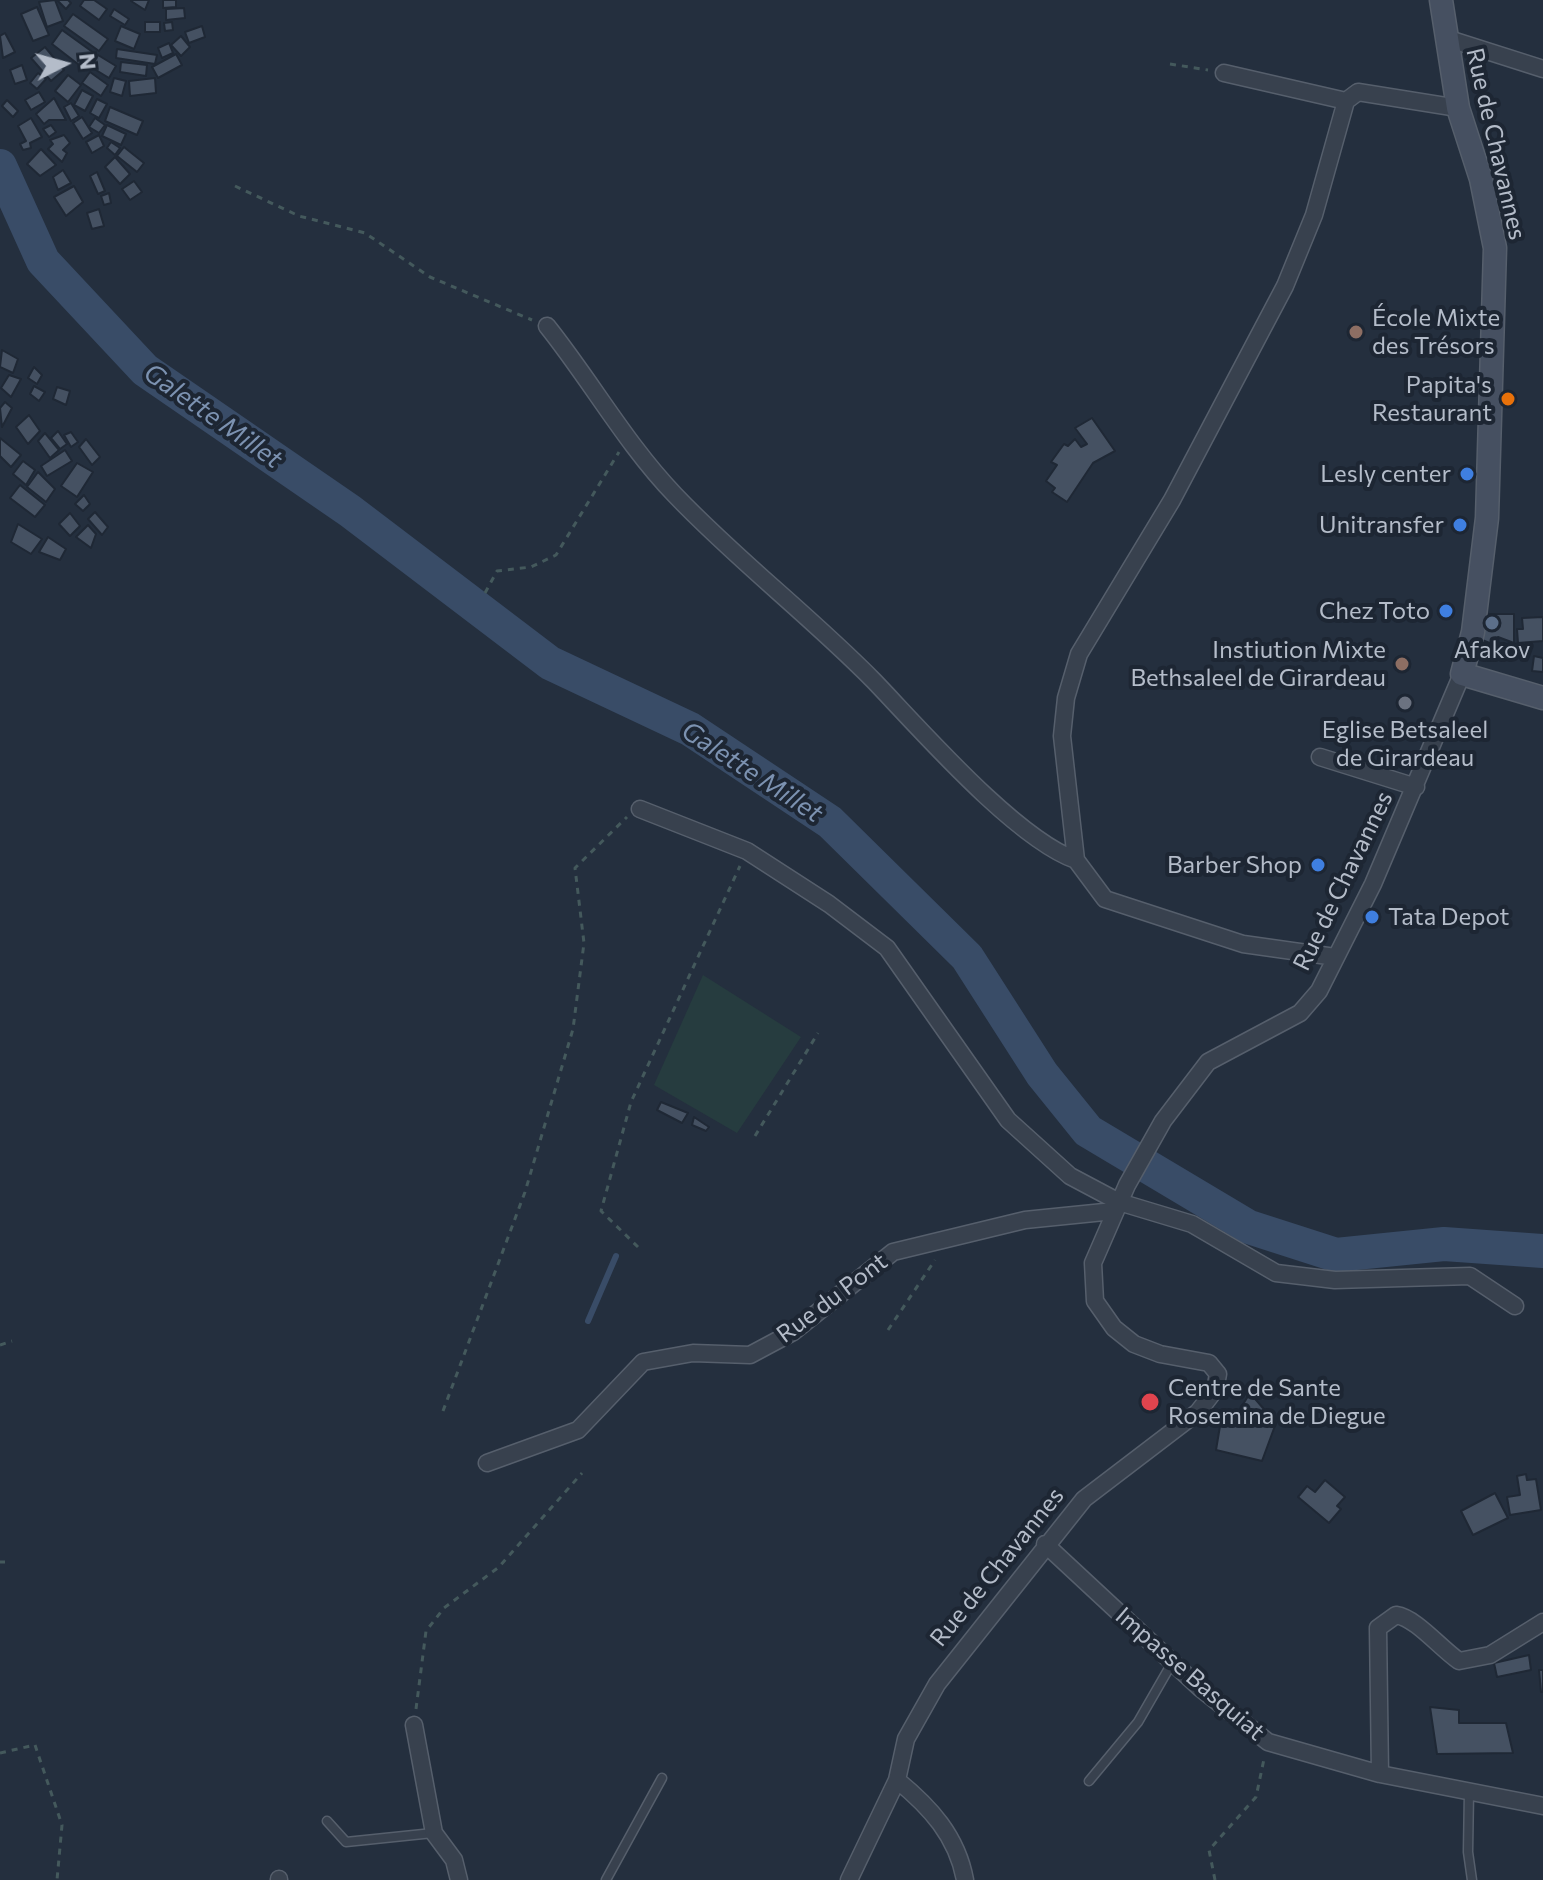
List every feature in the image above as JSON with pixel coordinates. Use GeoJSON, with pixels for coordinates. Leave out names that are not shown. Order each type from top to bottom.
{"type":"FeatureCollection","features":[{"type":"Feature","properties":{"kind":"street","name":"Rue de Chavannes"},"geometry":{"type":"LineString","coordinates":[[849,1880],[897,1780],[906,1739],[937,1684],[1045,1544],[1084,1499],[1198,1412],[1215,1390],[1218,1374],[1209,1363],[1160,1354],[1134,1344],[1114,1328],[1095,1301],[1093,1263],[1116,1207],[1163,1121],[1208,1062],[1300,1013],[1319,991],[1373,884],[1462,674],[1473,632],[1487,518],[1495,248],[1481,179],[1458,108],[1441,0]]}},
{"type":"Feature","properties":{"kind":"street"},"geometry":{"type":"LineString","coordinates":[[1446,38],[1543,69]]}},
{"type":"Feature","properties":{"kind":"street"},"geometry":{"type":"LineString","coordinates":[[1224,73],[1346,101]]}},
{"type":"Feature","properties":{"kind":"street"},"geometry":{"type":"LineString","coordinates":[[1335,957],[1243,944],[1105,899],[1076,860],[1064,780],[1062,736],[1066,698],[1079,654],[1172,500],[1285,286],[1314,215],[1346,101],[1358,92],[1458,108]]}},
{"type":"Feature","properties":{"kind":"street"},"geometry":{"type":"LineString","coordinates":[[547,326],[584,372],[627,438],[674,495],[773,588],[823,629],[957,766],[1035,837],[1060,854],[1076,860]]}},
{"type":"Feature","properties":{"kind":"street"},"geometry":{"type":"LineString","coordinates":[[1462,674],[1543,698]]}},
{"type":"Feature","properties":{"kind":"street"},"geometry":{"type":"LineString","coordinates":[[1320,757],[1416,787]]}},
{"type":"Feature","properties":{"kind":"street"},"geometry":{"type":"LineString","coordinates":[[640,809],[747,851],[829,904],[887,948],[1008,1120],[1070,1176],[1116,1207],[1192,1224],[1276,1273],[1335,1280],[1470,1276],[1515,1306]]}},
{"type":"Feature","properties":{"kind":"street","name":"Rue du Pont"},"geometry":{"type":"LineString","coordinates":[[487,1463],[578,1430],[643,1362],[693,1353],[750,1355],[793,1332],[893,1252],[1025,1220],[1116,1207]]}},
{"type":"Feature","properties":{"kind":"street","name":"Impasse Basquiat"},"geometry":{"type":"LineString","coordinates":[[1045,1544],[1173,1662],[1268,1742],[1380,1774],[1543,1806]]}},
{"type":"Feature","properties":{"kind":"street"},"geometry":{"type":"LineString","coordinates":[[1380,1774],[1378,1628],[1396,1615],[1411,1618],[1434,1644],[1459,1661],[1490,1655],[1543,1622]]}},
{"type":"Feature","properties":{"kind":"street"},"geometry":{"type":"LineString","coordinates":[[414,1725],[434,1833],[454,1860],[459,1880]]}},
{"type":"Feature","properties":{"kind":"street"},"geometry":{"type":"LineString","coordinates":[[897,1780],[928,1805],[960,1853],[965,1880]]}},
{"type":"Feature","properties":{"kind":"lane"},"geometry":{"type":"LineString","coordinates":[[1089,1781],[1138,1722],[1173,1662]]}},
{"type":"Feature","properties":{"kind":"lane"},"geometry":{"type":"LineString","coordinates":[[606,1880],[662,1778]]}},
{"type":"Feature","properties":{"kind":"lane"},"geometry":{"type":"LineString","coordinates":[[1469,1792],[1468,1852],[1472,1880]]}},
{"type":"Feature","properties":{"kind":"lane"},"geometry":{"type":"LineString","coordinates":[[327,1821],[346,1842],[434,1833]]}},
{"type":"Feature","properties":{"kind":"path"},"geometry":{"type":"LineString","coordinates":[[1170,64],[1224,73]]}},
{"type":"Feature","properties":{"kind":"path"},"geometry":{"type":"LineString","coordinates":[[235,186],[299,216],[365,233],[430,277],[547,326]]}},
{"type":"Feature","properties":{"kind":"path"},"geometry":{"type":"LineString","coordinates":[[485,593],[497,571],[531,567],[556,555],[627,438]]}},
{"type":"Feature","properties":{"kind":"path"},"geometry":{"type":"LineString","coordinates":[[443,1411],[525,1192],[573,1029],[584,943],[575,868],[634,810],[640,809]]}},
{"type":"Feature","properties":{"kind":"path"},"geometry":{"type":"LineString","coordinates":[[638,1247],[601,1211],[627,1116],[747,851]]}},
{"type":"Feature","properties":{"kind":"path"},"geometry":{"type":"LineString","coordinates":[[755,1136],[818,1033]]}},
{"type":"Feature","properties":{"kind":"path"},"geometry":{"type":"LineString","coordinates":[[888,1330],[951,1237]]}},
{"type":"Feature","properties":{"kind":"path"},"geometry":{"type":"LineString","coordinates":[[0,1345],[12,1341]]}},
{"type":"Feature","properties":{"kind":"path"},"geometry":{"type":"LineString","coordinates":[[414,1725],[426,1631],[444,1608],[499,1567],[582,1473]]}},
{"type":"Feature","properties":{"kind":"path"},"geometry":{"type":"LineString","coordinates":[[1215,1880],[1209,1850],[1256,1797],[1268,1742]]}},
{"type":"Feature","properties":{"kind":"path"},"geometry":{"type":"LineString","coordinates":[[0,1753],[35,1745],[62,1825],[57,1880]]}},
{"type":"Feature","properties":{"kind":"green space"},"geometry":{"type":"Polygon","coordinates":[[[703,975],[801,1037],[737,1133],[654,1085],[703,975]]]}},
{"type":"Feature","properties":{"kind":"building"},"geometry":{"type":"Polygon","coordinates":[[[55,0],[63,21],[47,27],[39,2],[55,0]]]}},
{"type":"Feature","properties":{"kind":"building"},"geometry":{"type":"Polygon","coordinates":[[[57,0],[68,0],[71,3],[66,9],[57,0]]]}},
{"type":"Feature","properties":{"kind":"building"},"geometry":{"type":"Polygon","coordinates":[[[84,0],[94,0],[107,9],[99,20],[80,6],[84,0]]]}},
{"type":"Feature","properties":{"kind":"building"},"geometry":{"type":"Polygon","coordinates":[[[131,0],[149,0],[145,10],[131,1],[131,0]]]}},
{"type":"Feature","properties":{"kind":"building"},"geometry":{"type":"Polygon","coordinates":[[[163,0],[176,0],[176,7],[163,8],[163,0]]]}},
{"type":"Feature","properties":{"kind":"building"},"geometry":{"type":"Polygon","coordinates":[[[37,7],[49,35],[33,41],[21,14],[37,7]]]}},
{"type":"Feature","properties":{"kind":"building"},"geometry":{"type":"Polygon","coordinates":[[[184,8],[185,18],[166,20],[166,9],[184,8]]]}},
{"type":"Feature","properties":{"kind":"building"},"geometry":{"type":"Polygon","coordinates":[[[114,9],[129,19],[125,25],[110,16],[114,9]]]}},
{"type":"Feature","properties":{"kind":"building"},"geometry":{"type":"Polygon","coordinates":[[[73,14],[108,39],[99,51],[64,26],[73,14]]]}},
{"type":"Feature","properties":{"kind":"building"},"geometry":{"type":"Polygon","coordinates":[[[145,22],[160,22],[160,32],[145,32],[145,22]]]}},
{"type":"Feature","properties":{"kind":"building"},"geometry":{"type":"Polygon","coordinates":[[[172,22],[173,30],[165,31],[164,23],[172,22]]]}},
{"type":"Feature","properties":{"kind":"building"},"geometry":{"type":"Polygon","coordinates":[[[121,26],[140,34],[134,49],[115,41],[121,26]]]}},
{"type":"Feature","properties":{"kind":"building"},"geometry":{"type":"Polygon","coordinates":[[[202,26],[205,37],[189,43],[185,32],[202,26]]]}},
{"type":"Feature","properties":{"kind":"building"},"geometry":{"type":"Polygon","coordinates":[[[62,30],[94,53],[83,68],[52,44],[62,30]]]}},
{"type":"Feature","properties":{"kind":"building"},"geometry":{"type":"Polygon","coordinates":[[[5,33],[15,52],[3,58],[0,36],[5,33]]]}},
{"type":"Feature","properties":{"kind":"building"},"geometry":{"type":"Polygon","coordinates":[[[181,36],[190,47],[181,56],[171,45],[181,36]]]}},
{"type":"Feature","properties":{"kind":"building"},"geometry":{"type":"Polygon","coordinates":[[[169,43],[173,53],[162,58],[158,48],[169,43]]]}},
{"type":"Feature","properties":{"kind":"building"},"geometry":{"type":"Polygon","coordinates":[[[45,47],[64,70],[51,81],[31,58],[45,47]]]}},
{"type":"Feature","properties":{"kind":"building"},"geometry":{"type":"Polygon","coordinates":[[[117,49],[157,55],[155,64],[116,58],[117,49]]]}},
{"type":"Feature","properties":{"kind":"building"},"geometry":{"type":"Polygon","coordinates":[[[176,54],[182,65],[158,78],[152,67],[176,54]]]}},
{"type":"Feature","properties":{"kind":"building"},"geometry":{"type":"Polygon","coordinates":[[[98,55],[116,66],[109,78],[91,67],[98,55]]]}},
{"type":"Feature","properties":{"kind":"building"},"geometry":{"type":"Polygon","coordinates":[[[121,62],[147,65],[146,76],[120,72],[121,62]]]}},
{"type":"Feature","properties":{"kind":"building"},"geometry":{"type":"Polygon","coordinates":[[[22,65],[27,80],[15,84],[10,70],[22,65]]]}},
{"type":"Feature","properties":{"kind":"building"},"geometry":{"type":"Polygon","coordinates":[[[90,72],[108,85],[101,96],[82,83],[90,72]]]}},
{"type":"Feature","properties":{"kind":"building"},"geometry":{"type":"Polygon","coordinates":[[[38,73],[46,79],[37,89],[30,83],[38,73]]]}},
{"type":"Feature","properties":{"kind":"building"},"geometry":{"type":"Polygon","coordinates":[[[68,75],[81,85],[68,102],[55,91],[68,75]]]}},
{"type":"Feature","properties":{"kind":"building"},"geometry":{"type":"Polygon","coordinates":[[[114,78],[126,81],[122,96],[110,92],[114,78]]]}},
{"type":"Feature","properties":{"kind":"building"},"geometry":{"type":"Polygon","coordinates":[[[155,78],[156,93],[130,96],[129,81],[155,78]]]}},
{"type":"Feature","properties":{"kind":"building"},"geometry":{"type":"Polygon","coordinates":[[[82,90],[93,96],[85,111],[74,105],[82,90]]]}},
{"type":"Feature","properties":{"kind":"building"},"geometry":{"type":"Polygon","coordinates":[[[39,92],[45,102],[31,110],[25,100],[39,92]]]}},
{"type":"Feature","properties":{"kind":"building"},"geometry":{"type":"Polygon","coordinates":[[[54,98],[66,120],[49,120],[44,124],[36,114],[54,98]]]}},
{"type":"Feature","properties":{"kind":"building"},"geometry":{"type":"Polygon","coordinates":[[[97,99],[107,104],[99,118],[90,113],[97,99]]]}},
{"type":"Feature","properties":{"kind":"building"},"geometry":{"type":"Polygon","coordinates":[[[7,100],[18,111],[13,117],[2,106],[7,100]]]}},
{"type":"Feature","properties":{"kind":"building"},"geometry":{"type":"Polygon","coordinates":[[[71,103],[79,116],[71,121],[64,107],[71,103]]]}},
{"type":"Feature","properties":{"kind":"building"},"geometry":{"type":"Polygon","coordinates":[[[110,107],[143,121],[137,135],[105,121],[110,107]]]}},
{"type":"Feature","properties":{"kind":"building"},"geometry":{"type":"Polygon","coordinates":[[[82,117],[92,133],[83,139],[73,123],[82,117]]]}},
{"type":"Feature","properties":{"kind":"building"},"geometry":{"type":"Polygon","coordinates":[[[31,118],[42,137],[30,143],[31,148],[23,150],[20,144],[26,141],[18,126],[31,118]]]}},
{"type":"Feature","properties":{"kind":"building"},"geometry":{"type":"Polygon","coordinates":[[[95,118],[105,125],[99,133],[89,127],[95,118]]]}},
{"type":"Feature","properties":{"kind":"building"},"geometry":{"type":"Polygon","coordinates":[[[51,125],[56,132],[49,137],[43,129],[51,125]]]}},
{"type":"Feature","properties":{"kind":"building"},"geometry":{"type":"Polygon","coordinates":[[[107,125],[126,134],[121,145],[102,136],[107,125]]]}},
{"type":"Feature","properties":{"kind":"building"},"geometry":{"type":"Polygon","coordinates":[[[64,135],[70,143],[63,150],[67,153],[62,162],[48,149],[53,144],[50,140],[64,135]]]}},
{"type":"Feature","properties":{"kind":"building"},"geometry":{"type":"Polygon","coordinates":[[[99,135],[104,146],[92,153],[86,142],[99,135]]]}},
{"type":"Feature","properties":{"kind":"building"},"geometry":{"type":"Polygon","coordinates":[[[111,142],[120,148],[115,155],[107,148],[111,142]]]}},
{"type":"Feature","properties":{"kind":"building"},"geometry":{"type":"Polygon","coordinates":[[[124,147],[144,163],[137,172],[117,156],[124,147]]]}},
{"type":"Feature","properties":{"kind":"building"},"geometry":{"type":"Polygon","coordinates":[[[41,149],[56,165],[40,176],[27,164],[41,149]]]}},
{"type":"Feature","properties":{"kind":"building"},"geometry":{"type":"Polygon","coordinates":[[[115,157],[130,174],[120,184],[105,167],[115,157]]]}},
{"type":"Feature","properties":{"kind":"building"},"geometry":{"type":"Polygon","coordinates":[[[63,170],[71,183],[58,190],[53,177],[63,170]]]}},
{"type":"Feature","properties":{"kind":"building"},"geometry":{"type":"Polygon","coordinates":[[[97,172],[105,191],[98,194],[90,176],[97,172]]]}},
{"type":"Feature","properties":{"kind":"building"},"geometry":{"type":"Polygon","coordinates":[[[134,181],[142,192],[130,200],[122,189],[134,181]]]}},
{"type":"Feature","properties":{"kind":"building"},"geometry":{"type":"Polygon","coordinates":[[[74,186],[83,202],[66,216],[54,197],[74,186]]]}},
{"type":"Feature","properties":{"kind":"building"},"geometry":{"type":"Polygon","coordinates":[[[109,193],[111,203],[104,205],[101,196],[109,193]]]}},
{"type":"Feature","properties":{"kind":"building"},"geometry":{"type":"Polygon","coordinates":[[[99,209],[104,226],[92,229],[87,213],[99,209]]]}},
{"type":"Feature","properties":{"kind":"building"},"geometry":{"type":"Polygon","coordinates":[[[2,350],[18,359],[13,373],[0,367],[2,350]]]}},
{"type":"Feature","properties":{"kind":"building"},"geometry":{"type":"Polygon","coordinates":[[[34,367],[42,375],[37,384],[28,378],[34,367]]]}},
{"type":"Feature","properties":{"kind":"building"},"geometry":{"type":"Polygon","coordinates":[[[9,375],[21,379],[11,397],[1,388],[9,375]]]}},
{"type":"Feature","properties":{"kind":"building"},"geometry":{"type":"Polygon","coordinates":[[[34,386],[45,392],[39,401],[30,394],[34,386]]]}},
{"type":"Feature","properties":{"kind":"building"},"geometry":{"type":"Polygon","coordinates":[[[57,387],[70,391],[66,405],[53,399],[57,387]]]}},
{"type":"Feature","properties":{"kind":"building"},"geometry":{"type":"Polygon","coordinates":[[[5,402],[12,408],[2,427],[0,408],[5,402]]]}},
{"type":"Feature","properties":{"kind":"building"},"geometry":{"type":"Polygon","coordinates":[[[29,415],[40,431],[28,444],[16,427],[29,415]]]}},
{"type":"Feature","properties":{"kind":"building"},"geometry":{"type":"Polygon","coordinates":[[[1092,418],[1115,451],[1093,463],[1067,502],[1052,492],[1055,488],[1046,481],[1057,465],[1051,462],[1064,444],[1068,446],[1075,439],[1081,447],[1087,444],[1075,428],[1092,418]]]}},
{"type":"Feature","properties":{"kind":"building"},"geometry":{"type":"Polygon","coordinates":[[[58,431],[67,444],[60,449],[51,438],[58,431]]]}},
{"type":"Feature","properties":{"kind":"building"},"geometry":{"type":"Polygon","coordinates":[[[71,432],[78,442],[71,447],[64,435],[71,432]]]}},
{"type":"Feature","properties":{"kind":"building"},"geometry":{"type":"Polygon","coordinates":[[[45,433],[59,450],[50,458],[38,441],[45,433]]]}},
{"type":"Feature","properties":{"kind":"building"},"geometry":{"type":"Polygon","coordinates":[[[0,438],[21,455],[11,467],[0,456],[0,438]]]}},
{"type":"Feature","properties":{"kind":"building"},"geometry":{"type":"Polygon","coordinates":[[[86,439],[100,457],[92,465],[79,447],[86,439]]]}},
{"type":"Feature","properties":{"kind":"building"},"geometry":{"type":"Polygon","coordinates":[[[65,450],[72,461],[47,476],[41,466],[65,450]]]}},
{"type":"Feature","properties":{"kind":"building"},"geometry":{"type":"Polygon","coordinates":[[[23,461],[35,470],[26,485],[13,474],[23,461]]]}},
{"type":"Feature","properties":{"kind":"building"},"geometry":{"type":"Polygon","coordinates":[[[77,463],[93,472],[77,497],[61,486],[77,463]]]}},
{"type":"Feature","properties":{"kind":"building"},"geometry":{"type":"Polygon","coordinates":[[[38,472],[55,489],[46,502],[27,487],[38,472]]]}},
{"type":"Feature","properties":{"kind":"building"},"geometry":{"type":"Polygon","coordinates":[[[20,485],[45,505],[35,517],[10,498],[20,485]]]}},
{"type":"Feature","properties":{"kind":"building"},"geometry":{"type":"Polygon","coordinates":[[[84,495],[90,504],[83,511],[75,504],[84,495]]]}},
{"type":"Feature","properties":{"kind":"building"},"geometry":{"type":"Polygon","coordinates":[[[95,512],[108,527],[102,535],[88,519],[95,512]]]}},
{"type":"Feature","properties":{"kind":"building"},"geometry":{"type":"Polygon","coordinates":[[[70,513],[80,526],[70,536],[59,524],[70,513]]]}},
{"type":"Feature","properties":{"kind":"building"},"geometry":{"type":"Polygon","coordinates":[[[18,524],[42,539],[31,554],[11,542],[18,524]]]}},
{"type":"Feature","properties":{"kind":"building"},"geometry":{"type":"Polygon","coordinates":[[[88,525],[96,534],[91,548],[76,537],[88,525]]]}},
{"type":"Feature","properties":{"kind":"building"},"geometry":{"type":"Polygon","coordinates":[[[48,537],[66,549],[60,560],[39,552],[48,537]]]}},
{"type":"Feature","properties":{"kind":"building"},"geometry":{"type":"Polygon","coordinates":[[[1481,614],[1514,614],[1514,643],[1498,637],[1495,645],[1482,640],[1481,614]]]}},
{"type":"Feature","properties":{"kind":"building"},"geometry":{"type":"Polygon","coordinates":[[[1543,617],[1543,641],[1518,643],[1517,629],[1523,629],[1522,618],[1543,617]]]}},
{"type":"Feature","properties":{"kind":"building"},"geometry":{"type":"Polygon","coordinates":[[[1534,656],[1543,658],[1543,672],[1532,671],[1534,656]]]}},
{"type":"Feature","properties":{"kind":"building"},"geometry":{"type":"Polygon","coordinates":[[[661,1102],[688,1113],[682,1123],[657,1110],[661,1102]]]}},
{"type":"Feature","properties":{"kind":"building"},"geometry":{"type":"Polygon","coordinates":[[[694,1117],[709,1127],[706,1131],[692,1125],[694,1117]]]}},
{"type":"Feature","properties":{"kind":"building"},"geometry":{"type":"Polygon","coordinates":[[[1250,1393],[1276,1423],[1262,1461],[1216,1450],[1221,1420],[1232,1422],[1250,1393]]]}},
{"type":"Feature","properties":{"kind":"building"},"geometry":{"type":"Polygon","coordinates":[[[1526,1474],[1527,1480],[1536,1479],[1541,1510],[1510,1515],[1507,1497],[1520,1495],[1517,1476],[1526,1474]]]}},
{"type":"Feature","properties":{"kind":"building"},"geometry":{"type":"Polygon","coordinates":[[[1325,1480],[1345,1497],[1337,1506],[1341,1509],[1329,1523],[1298,1497],[1307,1486],[1315,1492],[1325,1480]]]}},
{"type":"Feature","properties":{"kind":"building"},"geometry":{"type":"Polygon","coordinates":[[[1495,1493],[1508,1518],[1473,1535],[1461,1511],[1495,1493]]]}},
{"type":"Feature","properties":{"kind":"building"},"geometry":{"type":"Polygon","coordinates":[[[1529,1655],[1531,1670],[1497,1677],[1494,1663],[1529,1655]]]}},
{"type":"Feature","properties":{"kind":"building"},"geometry":{"type":"Polygon","coordinates":[[[1539,1670],[1543,1670],[1543,1692],[1541,1692],[1539,1670]]]}},
{"type":"Feature","properties":{"kind":"building"},"geometry":{"type":"Polygon","coordinates":[[[1430,1707],[1459,1710],[1459,1723],[1506,1723],[1513,1753],[1437,1754],[1430,1707]]]}},
{"type":"Feature","properties":{"kind":"waterway","name":"Galette Millet"},"geometry":{"type":"LineString","coordinates":[[0,166],[43,261],[145,370],[350,511],[550,663],[690,729],[830,822],[967,957],[1042,1074],[1088,1131],[1249,1227],[1336,1255],[1444,1244],[1543,1251]]}},
{"type":"Feature","properties":{"kind":"waterway"},"geometry":{"type":"LineString","coordinates":[[588,1321],[616,1256]]}},
{"type":"Feature","properties":{"kind":"place","name":"École Mixte des Trésors"},"geometry":{"type":"Point","coordinates":[1356,332]}},
{"type":"Feature","properties":{"kind":"place","name":"Papita's Restaurant"},"geometry":{"type":"Point","coordinates":[1508,399]}},
{"type":"Feature","properties":{"kind":"place","name":"Lesly center"},"geometry":{"type":"Point","coordinates":[1467,474]}},
{"type":"Feature","properties":{"kind":"place","name":"Unitransfer"},"geometry":{"type":"Point","coordinates":[1460,525]}},
{"type":"Feature","properties":{"kind":"place","name":"Chez Toto"},"geometry":{"type":"Point","coordinates":[1446,611]}},
{"type":"Feature","properties":{"kind":"place","name":"Afakov"},"geometry":{"type":"Point","coordinates":[1492,623]}},
{"type":"Feature","properties":{"kind":"place","name":"Instiution Mixte Bethsaleel de Girardeau"},"geometry":{"type":"Point","coordinates":[1402,664]}},
{"type":"Feature","properties":{"kind":"place","name":"Eglise Betsaleel de Girardeau"},"geometry":{"type":"Point","coordinates":[1405,703]}},
{"type":"Feature","properties":{"kind":"place","name":"Barber Shop"},"geometry":{"type":"Point","coordinates":[1318,865]}},
{"type":"Feature","properties":{"kind":"place","name":"Tata Depot"},"geometry":{"type":"Point","coordinates":[1372,917]}},
{"type":"Feature","properties":{"kind":"place","name":"Centre de Sante Rosemina de Diegue"},"geometry":{"type":"Point","coordinates":[1150,1402]}}]}
